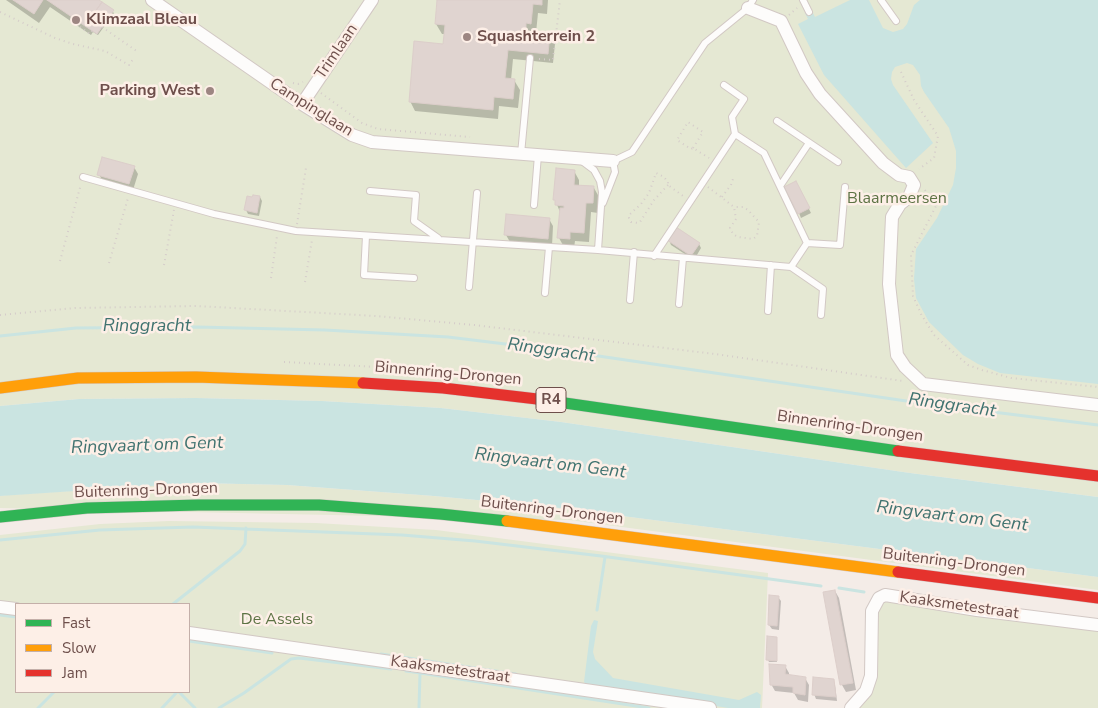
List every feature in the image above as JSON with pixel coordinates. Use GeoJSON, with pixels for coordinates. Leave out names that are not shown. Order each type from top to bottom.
{"type":"FeatureCollection","features":[{"type":"Feature","properties":{"kind":"highway","name":"Binnenring-Drongen"},"geometry":{"type":"LineString","coordinates":[[0,388],[78,378],[196,377],[323,381],[443,388],[564,402],[913,453],[1098,476]]}},
{"type":"Feature","properties":{"kind":"highway","name":"Buitenring-Drongen"},"geometry":{"type":"LineString","coordinates":[[0,517],[87,508],[198,505],[319,505],[440,514],[549,526],[1098,598]]}},
{"type":"Feature","properties":{"kind":"street","name":"Campinglaan"},"geometry":{"type":"LineString","coordinates":[[152,0],[302,104],[352,135],[372,142],[613,161]]}},
{"type":"Feature","properties":{"kind":"street","name":"Trimlaan"},"geometry":{"type":"LineString","coordinates":[[302,104],[372,0]]}},
{"type":"Feature","properties":{"kind":"street"},"geometry":{"type":"LineString","coordinates":[[751,4],[781,20],[806,74],[820,94],[883,163],[899,176],[911,181],[909,197],[900,204],[892,217],[889,284],[897,356],[905,367],[923,384],[1098,405]]}},
{"type":"Feature","properties":{"kind":"street","name":"Kaaksmetestraat"},"geometry":{"type":"LineString","coordinates":[[851,708],[866,691],[871,676],[872,611],[879,598],[885,595],[977,610],[1098,625]]}},
{"type":"Feature","properties":{"kind":"street"},"geometry":{"type":"LineString","coordinates":[[0,607],[15,609]]}},
{"type":"Feature","properties":{"kind":"street","name":"Kaaksmetestraat"},"geometry":{"type":"LineString","coordinates":[[190,633],[710,708]]}},
{"type":"Feature","properties":{"kind":"lane"},"geometry":{"type":"LineString","coordinates":[[804,0],[809,12]]}},
{"type":"Feature","properties":{"kind":"lane"},"geometry":{"type":"LineString","coordinates":[[881,0],[896,21]]}},
{"type":"Feature","properties":{"kind":"lane"},"geometry":{"type":"LineString","coordinates":[[602,206],[615,172],[613,161],[632,152],[705,43],[751,4]]}},
{"type":"Feature","properties":{"kind":"lane"},"geometry":{"type":"LineString","coordinates":[[521,154],[530,58]]}},
{"type":"Feature","properties":{"kind":"lane"},"geometry":{"type":"LineString","coordinates":[[724,85],[744,99],[732,117],[736,134],[764,153],[807,243]]}},
{"type":"Feature","properties":{"kind":"lane"},"geometry":{"type":"LineString","coordinates":[[777,121],[838,162]]}},
{"type":"Feature","properties":{"kind":"lane"},"geometry":{"type":"LineString","coordinates":[[654,256],[736,134]]}},
{"type":"Feature","properties":{"kind":"lane"},"geometry":{"type":"LineString","coordinates":[[780,186],[809,143]]}},
{"type":"Feature","properties":{"kind":"lane"},"geometry":{"type":"LineString","coordinates":[[534,204],[538,155]]}},
{"type":"Feature","properties":{"kind":"lane"},"geometry":{"type":"LineString","coordinates":[[579,159],[594,170],[600,181],[602,206],[598,250]]}},
{"type":"Feature","properties":{"kind":"lane"},"geometry":{"type":"LineString","coordinates":[[83,177],[278,229],[313,233],[634,252],[654,256],[791,266],[824,288],[821,315]]}},
{"type":"Feature","properties":{"kind":"lane"},"geometry":{"type":"LineString","coordinates":[[807,243],[840,245],[845,187]]}},
{"type":"Feature","properties":{"kind":"lane"},"geometry":{"type":"LineString","coordinates":[[370,191],[416,195],[414,222],[439,239]]}},
{"type":"Feature","properties":{"kind":"lane"},"geometry":{"type":"LineString","coordinates":[[469,287],[477,193]]}},
{"type":"Feature","properties":{"kind":"lane"},"geometry":{"type":"LineString","coordinates":[[366,236],[364,275],[414,278]]}},
{"type":"Feature","properties":{"kind":"lane"},"geometry":{"type":"LineString","coordinates":[[791,266],[807,243]]}},
{"type":"Feature","properties":{"kind":"lane"},"geometry":{"type":"LineString","coordinates":[[545,293],[548,247]]}},
{"type":"Feature","properties":{"kind":"lane"},"geometry":{"type":"LineString","coordinates":[[630,300],[634,252]]}},
{"type":"Feature","properties":{"kind":"lane"},"geometry":{"type":"LineString","coordinates":[[679,304],[683,258]]}},
{"type":"Feature","properties":{"kind":"lane"},"geometry":{"type":"LineString","coordinates":[[768,311],[771,265]]}},
{"type":"Feature","properties":{"kind":"path"},"geometry":{"type":"LineString","coordinates":[[530,58],[553,60],[560,0]]}},
{"type":"Feature","properties":{"kind":"path"},"geometry":{"type":"LineString","coordinates":[[781,20],[797,9],[798,0]]}},
{"type":"Feature","properties":{"kind":"path"},"geometry":{"type":"LineString","coordinates":[[0,12],[55,38],[105,51],[129,65],[134,58]]}},
{"type":"Feature","properties":{"kind":"path"},"geometry":{"type":"LineString","coordinates":[[72,18],[70,20],[90,34],[92,31]]}},
{"type":"Feature","properties":{"kind":"path"},"geometry":{"type":"LineString","coordinates":[[102,27],[138,52]]}},
{"type":"Feature","properties":{"kind":"path"},"geometry":{"type":"LineString","coordinates":[[901,72],[914,100],[938,136],[934,158],[911,181],[925,190],[936,206],[911,256],[913,296],[934,335],[968,365],[982,370],[1011,378],[1098,387]]}},
{"type":"Feature","properties":{"kind":"path"},"geometry":{"type":"LineString","coordinates":[[317,91],[362,123],[378,129],[477,138]]}},
{"type":"Feature","properties":{"kind":"path"},"geometry":{"type":"LineString","coordinates":[[694,148],[703,132],[688,122],[677,140],[691,149],[694,148],[716,163]]}},
{"type":"Feature","properties":{"kind":"path"},"geometry":{"type":"LineString","coordinates":[[296,231],[306,168]]}},
{"type":"Feature","properties":{"kind":"path"},"geometry":{"type":"LineString","coordinates":[[668,185],[654,200],[640,222],[632,222],[629,215],[649,193],[656,173],[664,177],[668,185],[690,201]]}},
{"type":"Feature","properties":{"kind":"path"},"geometry":{"type":"LineString","coordinates":[[722,197],[731,185],[734,176]]}},
{"type":"Feature","properties":{"kind":"path"},"geometry":{"type":"LineString","coordinates":[[60,261],[83,177]]}},
{"type":"Feature","properties":{"kind":"path"},"geometry":{"type":"LineString","coordinates":[[702,183],[734,207],[736,215],[730,228],[731,231],[738,237],[753,239],[757,236],[759,222],[748,210],[742,207],[734,207]]}},
{"type":"Feature","properties":{"kind":"path"},"geometry":{"type":"LineString","coordinates":[[109,263],[130,190]]}},
{"type":"Feature","properties":{"kind":"path"},"geometry":{"type":"LineString","coordinates":[[164,265],[175,203]]}},
{"type":"Feature","properties":{"kind":"path"},"geometry":{"type":"LineString","coordinates":[[271,278],[278,229]]}},
{"type":"Feature","properties":{"kind":"path"},"geometry":{"type":"LineString","coordinates":[[306,282],[313,233]]}},
{"type":"Feature","properties":{"kind":"path"},"geometry":{"type":"LineString","coordinates":[[0,314],[75,308],[197,306],[376,316],[474,325],[715,354],[923,384]]}},
{"type":"Feature","properties":{"kind":"green space","name":"Blaarmeersen"},"geometry":{"type":"Polygon","coordinates":[[[0,0],[1098,0],[1098,497],[910,473],[561,422],[441,408],[322,401],[196,398],[79,399],[0,406],[0,0]]]}},
{"type":"Feature","properties":{"kind":"green space"},"geometry":{"type":"Polygon","coordinates":[[[196,483],[287,485],[552,507],[1098,577],[1098,590],[569,520],[0,508],[0,496],[6,495],[196,483]]]}},
{"type":"Feature","properties":{"kind":"green space","name":"De Assels"},"geometry":{"type":"Polygon","coordinates":[[[169,521],[316,523],[436,530],[768,573],[762,708],[0,708],[0,535],[100,524],[169,521]]]}},
{"type":"Feature","properties":{"kind":"green space"},"geometry":{"type":"Polygon","coordinates":[[[879,598],[1085,626],[1098,631],[1098,708],[851,708],[866,691],[879,598]]]}},
{"type":"Feature","properties":{"kind":"water"},"geometry":{"type":"Polygon","coordinates":[[[850,0],[869,0],[883,28],[893,32],[903,29],[907,24],[914,5],[920,0],[1098,0],[1098,384],[1000,373],[978,364],[963,355],[929,322],[916,298],[914,279],[916,249],[937,218],[953,185],[956,151],[949,128],[924,92],[921,86],[920,75],[913,65],[907,63],[895,67],[891,79],[893,85],[933,143],[906,168],[824,75],[798,24],[808,19],[805,13],[812,11],[815,17],[850,0]]]}},
{"type":"Feature","properties":{"kind":"water","name":"Ringvaart om Gent"},"geometry":{"type":"Polygon","coordinates":[[[196,398],[322,401],[441,408],[561,422],[910,473],[1098,497],[1098,577],[552,507],[287,485],[196,483],[0,496],[0,406],[79,399],[196,398]]]}},
{"type":"Feature","properties":{"kind":"water"},"geometry":{"type":"Polygon","coordinates":[[[594,620],[598,621],[593,652],[595,659],[613,678],[739,700],[757,692],[761,695],[760,708],[728,708],[587,685],[584,682],[591,626],[594,620]]]}},
{"type":"Feature","properties":{"kind":"building"},"geometry":{"type":"Polygon","coordinates":[[[13,0],[43,0],[34,14],[13,0]]]}},
{"type":"Feature","properties":{"kind":"building"},"geometry":{"type":"Polygon","coordinates":[[[47,0],[99,0],[102,2],[85,26],[47,0]]]}},
{"type":"Feature","properties":{"kind":"building"},"geometry":{"type":"Polygon","coordinates":[[[437,0],[542,0],[542,5],[533,4],[531,24],[526,23],[526,31],[550,33],[548,54],[508,50],[505,78],[515,79],[513,99],[494,97],[493,110],[409,102],[414,41],[443,44],[445,25],[435,24],[437,0]]]}},
{"type":"Feature","properties":{"kind":"building"},"geometry":{"type":"Polygon","coordinates":[[[102,2],[114,10],[97,34],[85,26],[102,2]]]}},
{"type":"Feature","properties":{"kind":"building"},"geometry":{"type":"Polygon","coordinates":[[[102,157],[135,166],[129,184],[97,175],[102,157]]]}},
{"type":"Feature","properties":{"kind":"building"},"geometry":{"type":"Polygon","coordinates":[[[556,168],[575,170],[574,185],[594,186],[593,203],[586,203],[584,233],[570,232],[570,239],[557,238],[560,208],[564,208],[564,206],[555,205],[555,200],[553,200],[556,168]]]}},
{"type":"Feature","properties":{"kind":"building"},"geometry":{"type":"Polygon","coordinates":[[[796,181],[810,208],[798,214],[784,187],[796,181]]]}},
{"type":"Feature","properties":{"kind":"building"},"geometry":{"type":"Polygon","coordinates":[[[253,195],[260,196],[257,213],[244,210],[247,196],[252,197],[253,195]]]}},
{"type":"Feature","properties":{"kind":"building"},"geometry":{"type":"Polygon","coordinates":[[[506,214],[550,218],[548,239],[504,235],[506,214]]]}},
{"type":"Feature","properties":{"kind":"building"},"geometry":{"type":"Polygon","coordinates":[[[676,227],[700,243],[691,256],[667,240],[676,227]]]}},
{"type":"Feature","properties":{"kind":"building"},"geometry":{"type":"Polygon","coordinates":[[[835,590],[853,683],[840,685],[823,592],[835,590]]]}},
{"type":"Feature","properties":{"kind":"building"},"geometry":{"type":"Polygon","coordinates":[[[769,595],[779,596],[777,626],[768,625],[769,595]]]}},
{"type":"Feature","properties":{"kind":"building"},"geometry":{"type":"Polygon","coordinates":[[[767,636],[777,637],[777,661],[766,660],[767,636]]]}},
{"type":"Feature","properties":{"kind":"building"},"geometry":{"type":"Polygon","coordinates":[[[769,664],[786,665],[785,674],[806,677],[805,695],[793,693],[793,687],[770,685],[769,664]]]}},
{"type":"Feature","properties":{"kind":"building"},"geometry":{"type":"Polygon","coordinates":[[[813,677],[834,679],[836,697],[812,695],[813,677]]]}},
{"type":"Feature","properties":{"kind":"waterway","name":"Ringgracht"},"geometry":{"type":"LineString","coordinates":[[0,336],[76,328],[197,327],[325,330],[448,337],[571,352],[920,403],[1098,425]]}},
{"type":"Feature","properties":{"kind":"waterway"},"geometry":{"type":"LineString","coordinates":[[0,540],[100,530],[193,527],[402,535],[475,541],[601,556],[821,586]]}},
{"type":"Feature","properties":{"kind":"waterway"},"geometry":{"type":"LineString","coordinates":[[174,603],[240,551],[245,544],[246,528]]}},
{"type":"Feature","properties":{"kind":"waterway"},"geometry":{"type":"LineString","coordinates":[[597,610],[605,557]]}},
{"type":"Feature","properties":{"kind":"waterway"},"geometry":{"type":"LineString","coordinates":[[839,588],[864,592]]}},
{"type":"Feature","properties":{"kind":"waterway"},"geometry":{"type":"LineString","coordinates":[[0,615],[15,617]]}},
{"type":"Feature","properties":{"kind":"waterway"},"geometry":{"type":"LineString","coordinates":[[190,641],[272,653]]}},
{"type":"Feature","properties":{"kind":"waterway"},"geometry":{"type":"LineString","coordinates":[[381,654],[516,674]]}},
{"type":"Feature","properties":{"kind":"waterway"},"geometry":{"type":"LineString","coordinates":[[219,708],[244,693],[291,659],[299,658],[391,669]]}},
{"type":"Feature","properties":{"kind":"waterway"},"geometry":{"type":"LineString","coordinates":[[406,671],[420,673]]}},
{"type":"Feature","properties":{"kind":"waterway"},"geometry":{"type":"LineString","coordinates":[[419,708],[420,673],[649,708]]}},
{"type":"Feature","properties":{"kind":"waterway"},"geometry":{"type":"LineString","coordinates":[[38,708],[53,693]]}},
{"type":"Feature","properties":{"kind":"waterway"},"geometry":{"type":"LineString","coordinates":[[162,708],[176,693]]}},
{"type":"Feature","properties":{"kind":"waterway"},"geometry":{"type":"LineString","coordinates":[[180,693],[195,708]]}},
{"type":"Feature","properties":{"kind":"traffic: fast"},"geometry":{"type":"LineString","coordinates":[[537,399],[898,451]]}},
{"type":"Feature","properties":{"kind":"traffic: fast"},"geometry":{"type":"LineString","coordinates":[[0,517],[87,508],[198,505],[319,505],[507,521]]}},
{"type":"Feature","properties":{"kind":"traffic: slow"},"geometry":{"type":"LineString","coordinates":[[0,388],[78,378],[196,377],[363,383]]}},
{"type":"Feature","properties":{"kind":"traffic: slow"},"geometry":{"type":"LineString","coordinates":[[507,521],[898,572]]}},
{"type":"Feature","properties":{"kind":"traffic: jam"},"geometry":{"type":"LineString","coordinates":[[363,383],[443,388],[537,399]]}},
{"type":"Feature","properties":{"kind":"traffic: jam"},"geometry":{"type":"LineString","coordinates":[[898,451],[1098,476]]}},
{"type":"Feature","properties":{"kind":"traffic: jam"},"geometry":{"type":"LineString","coordinates":[[898,572],[1098,598]]}},
{"type":"Feature","properties":{"kind":"place","name":"Klimzaal Bleau"},"geometry":{"type":"Point","coordinates":[76,20]}},
{"type":"Feature","properties":{"kind":"place","name":"Squashterrein 2"},"geometry":{"type":"Point","coordinates":[467,37]}},
{"type":"Feature","properties":{"kind":"place","name":"Parking West"},"geometry":{"type":"Point","coordinates":[210,91]}}]}
